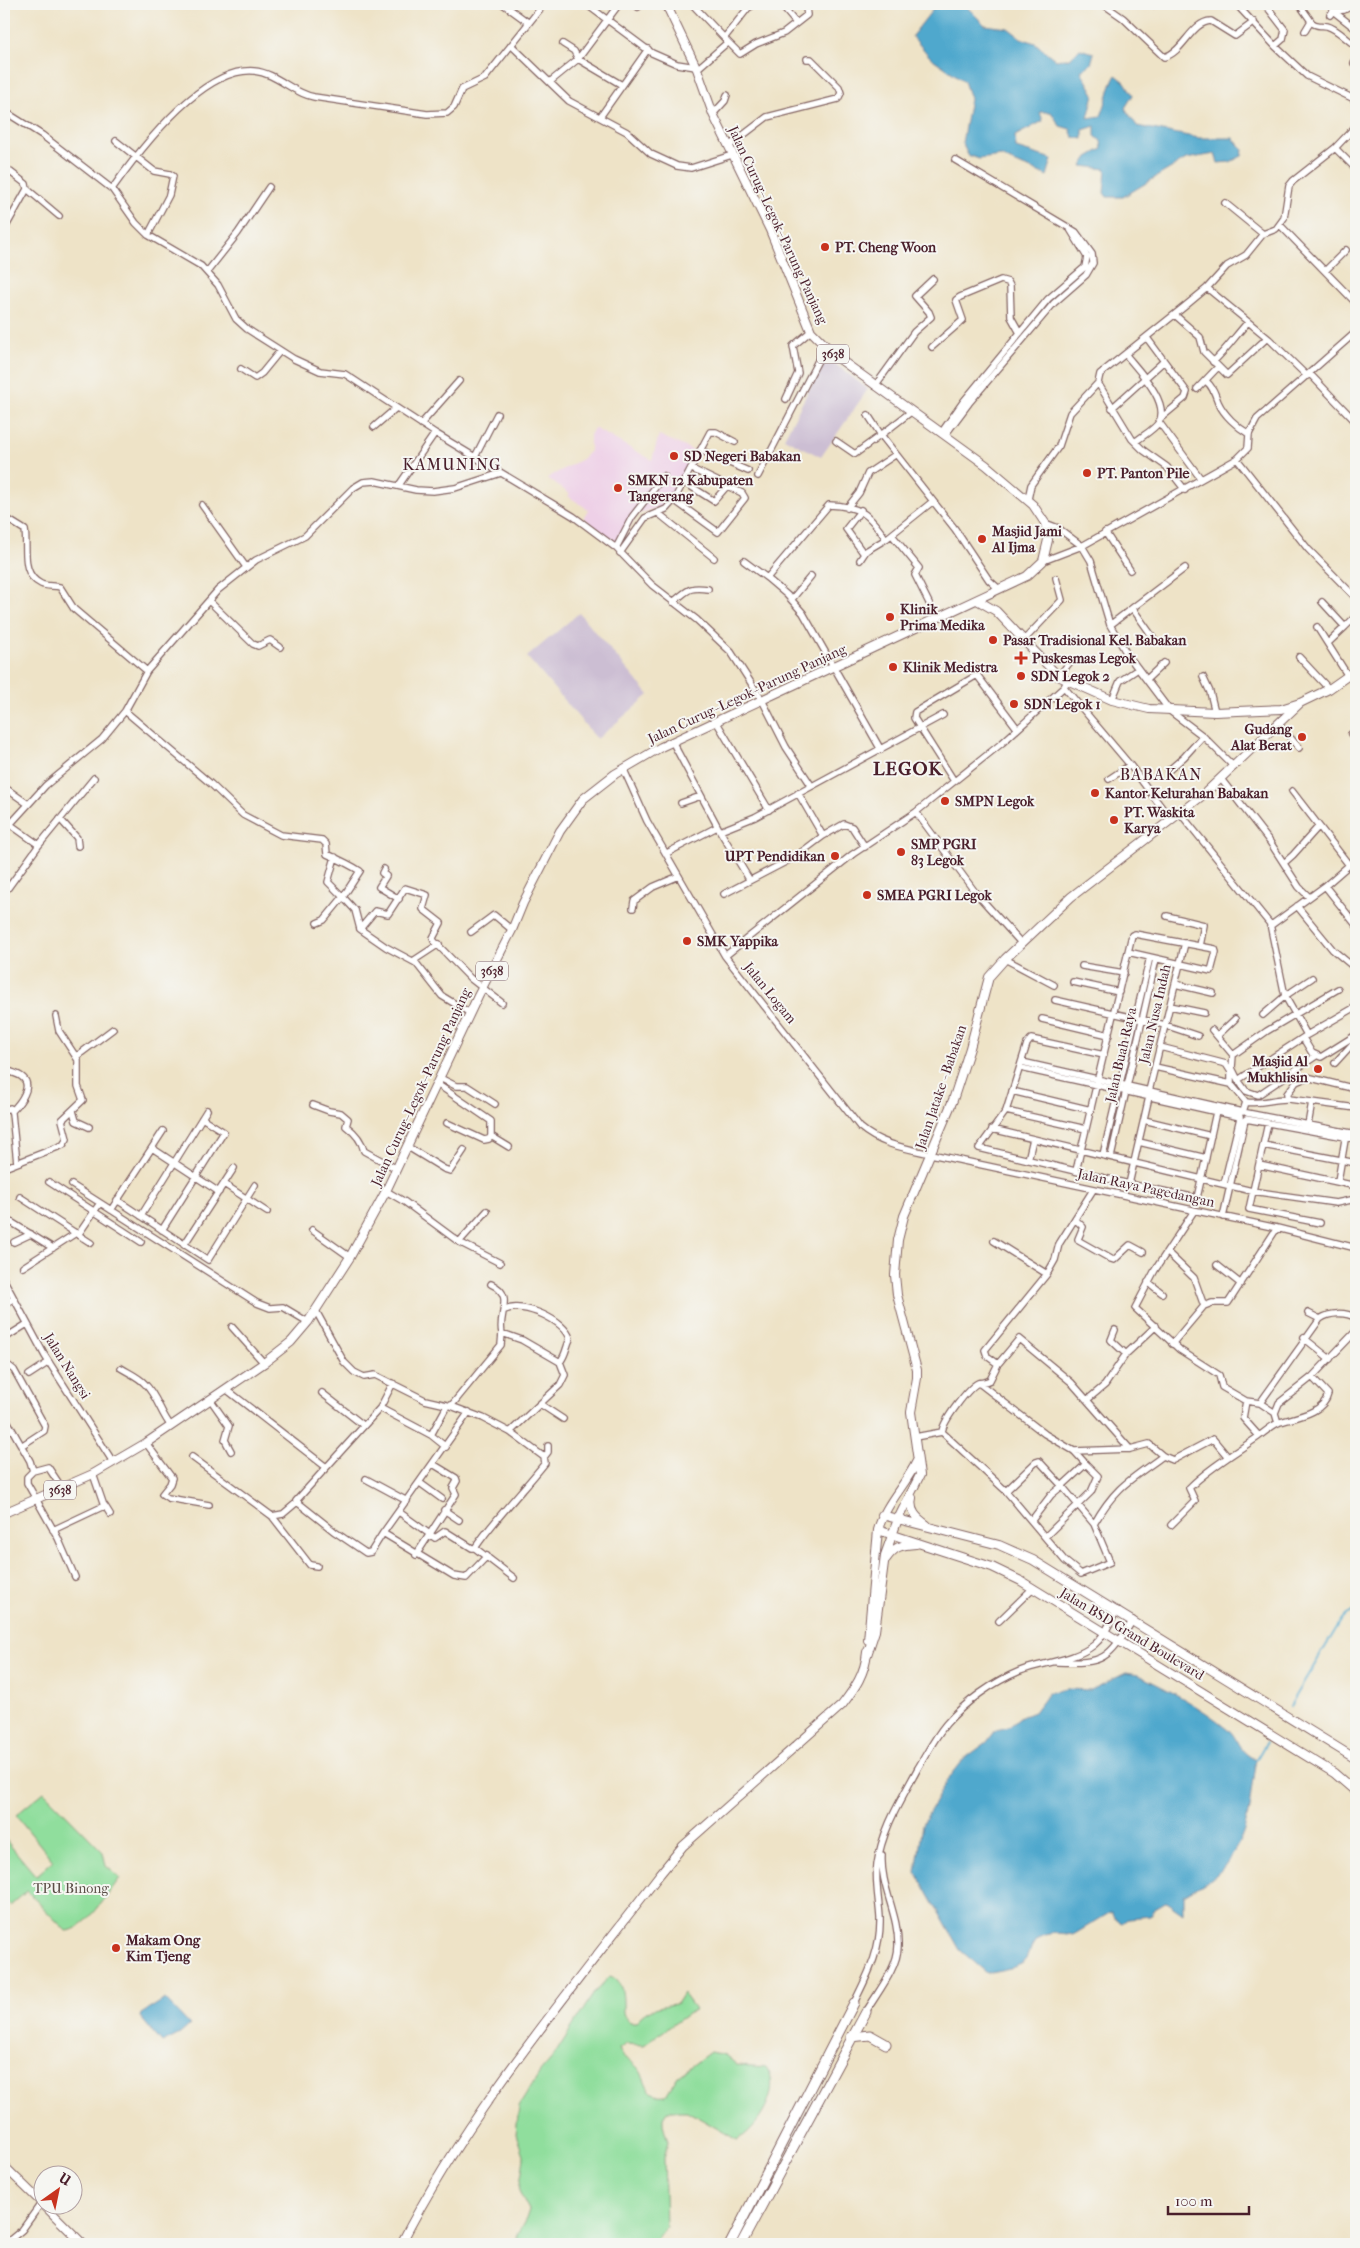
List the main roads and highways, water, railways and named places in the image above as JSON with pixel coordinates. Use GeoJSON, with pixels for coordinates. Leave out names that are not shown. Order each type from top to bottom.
{"type":"FeatureCollection","features":[{"type":"Feature","properties":{"kind":"highway"},"geometry":{"type":"LineString","coordinates":[[730,2244],[854,2003]]}},
{"type":"Feature","properties":{"kind":"highway"},"geometry":{"type":"LineString","coordinates":[[741,2244],[866,2012]]}},
{"type":"Feature","properties":{"kind":"highway"},"geometry":{"type":"LineString","coordinates":[[851,2037],[870,2035],[886,2044]]}},
{"type":"Feature","properties":{"kind":"main road","name":"Jalan Curug–Legok–Parung Panjang"},"geometry":{"type":"LineString","coordinates":[[4,1513],[92,1474],[146,1443],[264,1363],[291,1342],[308,1322],[350,1257],[386,1190],[482,988],[512,930],[522,903],[572,811],[582,799],[608,778],[672,741],[999,590],[1027,576],[1043,561],[1048,540],[1045,523],[1028,499],[912,411],[875,386],[825,347],[811,331],[762,212],[713,114],[696,68],[666,4]]}},
{"type":"Feature","properties":{"kind":"main road"},"geometry":{"type":"LineString","coordinates":[[990,594],[996,611]]}},
{"type":"Feature","properties":{"kind":"main road"},"geometry":{"type":"LineString","coordinates":[[977,600],[996,611],[1066,684],[1127,705],[1170,711],[1258,712],[1281,709],[1300,703],[1328,689],[1352,673]]}},
{"type":"Feature","properties":{"kind":"main road","name":"Jalan Jatake - Babakan"},"geometry":{"type":"LineString","coordinates":[[913,1491],[920,1475],[911,1412],[917,1378],[900,1314],[895,1275],[898,1240],[904,1216],[931,1154],[970,1048],[988,977],[1071,897],[1221,779],[1300,703]]}},
{"type":"Feature","properties":{"kind":"main road"},"geometry":{"type":"LineString","coordinates":[[867,1655],[878,1530],[882,1515],[909,1479],[917,1461]]}},
{"type":"Feature","properties":{"kind":"main road"},"geometry":{"type":"LineString","coordinates":[[401,2244],[456,2146],[492,2092],[682,1846],[842,1705],[856,1687],[863,1674],[875,1631],[884,1563],[892,1534],[913,1491]]}},
{"type":"Feature","properties":{"kind":"main road"},"geometry":{"type":"LineString","coordinates":[[913,1491],[910,1504],[913,1512],[932,1528]]}},
{"type":"Feature","properties":{"kind":"main road","name":"Jalan BSD Grand Boulevard"},"geometry":{"type":"LineString","coordinates":[[882,1515],[999,1545],[1033,1560],[1356,1759]]}},
{"type":"Feature","properties":{"kind":"main road","name":"Jalan BSD Grand Boulevard"},"geometry":{"type":"LineString","coordinates":[[878,1530],[992,1566],[1033,1588],[1334,1773],[1356,1792]]}},
{"type":"Feature","properties":{"kind":"main road"},"geometry":{"type":"LineString","coordinates":[[884,1563],[895,1547],[923,1544]]}},
{"type":"Feature","properties":{"kind":"main road"},"geometry":{"type":"LineString","coordinates":[[4,2166],[32,2193]]}},
{"type":"Feature","properties":{"kind":"main road"},"geometry":{"type":"LineString","coordinates":[[55,2216],[83,2244]]}},
{"type":"Feature","properties":{"kind":"water"},"geometry":{"type":"Polygon","coordinates":[[[937,4],[953,4],[967,7],[985,25],[1008,28],[1021,38],[1035,43],[1056,60],[1070,58],[1080,49],[1094,53],[1091,64],[1081,71],[1094,94],[1088,118],[1101,116],[1116,75],[1125,82],[1133,95],[1125,108],[1137,126],[1199,138],[1233,138],[1243,150],[1242,156],[1230,162],[1218,163],[1215,154],[1186,159],[1123,197],[1107,197],[1104,193],[1106,169],[1082,166],[1088,157],[1102,149],[1101,141],[1095,136],[1095,126],[1083,130],[1083,139],[1073,137],[1070,129],[1060,126],[1051,112],[1040,112],[1043,121],[1015,136],[1016,148],[1052,159],[1047,176],[1001,156],[979,159],[968,155],[962,143],[970,99],[964,81],[930,57],[912,36],[937,4]]]}},
{"type":"Feature","properties":{"kind":"water"},"geometry":{"type":"Polygon","coordinates":[[[1126,1673],[1138,1675],[1185,1699],[1207,1713],[1228,1729],[1244,1752],[1256,1760],[1246,1823],[1237,1847],[1219,1872],[1210,1880],[1184,1895],[1184,1914],[1167,1902],[1155,1909],[1150,1916],[1129,1918],[1122,1923],[1115,1919],[1111,1912],[1073,1935],[1055,1933],[1039,1938],[1034,1942],[1028,1957],[1023,1963],[987,1973],[960,1950],[916,1872],[923,1824],[946,1782],[964,1759],[987,1742],[996,1730],[1009,1727],[1021,1717],[1034,1712],[1048,1693],[1066,1689],[1091,1690],[1126,1673]]]}},
{"type":"Feature","properties":{"kind":"water"},"geometry":{"type":"Polygon","coordinates":[[[165,1999],[190,2025],[180,2034],[162,2043],[140,2017],[141,2014],[165,1999]]]}},
{"type":"Feature","properties":{"kind":"waterway"},"geometry":{"type":"LineString","coordinates":[[1290,1706],[1342,1619],[1356,1609]]}},
{"type":"Feature","properties":{"kind":"waterway"},"geometry":{"type":"LineString","coordinates":[[1256,1760],[1267,1741]]}},
{"type":"Feature","properties":{"kind":"place","name":"PT. Cheng Woon"},"geometry":{"type":"Point","coordinates":[825,247]}},
{"type":"Feature","properties":{"kind":"place","name":"SD Negeri Babakan"},"geometry":{"type":"Point","coordinates":[674,456]}},
{"type":"Feature","properties":{"kind":"place","name":"PT. Panton Pile"},"geometry":{"type":"Point","coordinates":[1087,473]}},
{"type":"Feature","properties":{"kind":"place","name":"SMKN 12 Kabupaten Tangerang"},"geometry":{"type":"Point","coordinates":[618,488]}},
{"type":"Feature","properties":{"kind":"place","name":"Masjid Jami Al Ijma"},"geometry":{"type":"Point","coordinates":[982,539]}},
{"type":"Feature","properties":{"kind":"place","name":"Klinik Prima Medika"},"geometry":{"type":"Point","coordinates":[890,617]}},
{"type":"Feature","properties":{"kind":"place","name":"Pasar Tradisional Kel. Babakan"},"geometry":{"type":"Point","coordinates":[993,640]}},
{"type":"Feature","properties":{"kind":"place","name":"Puskesmas Legok"},"geometry":{"type":"Point","coordinates":[1021,658]}},
{"type":"Feature","properties":{"kind":"place","name":"Klinik Medistra"},"geometry":{"type":"Point","coordinates":[893,667]}},
{"type":"Feature","properties":{"kind":"place","name":"SDN Legok 2"},"geometry":{"type":"Point","coordinates":[1021,676]}},
{"type":"Feature","properties":{"kind":"place","name":"SDN Legok 1"},"geometry":{"type":"Point","coordinates":[1014,704]}},
{"type":"Feature","properties":{"kind":"place","name":"Gudang Alat Berat"},"geometry":{"type":"Point","coordinates":[1302,737]}},
{"type":"Feature","properties":{"kind":"place","name":"Kantor Kelurahan Babakan"},"geometry":{"type":"Point","coordinates":[1095,793]}},
{"type":"Feature","properties":{"kind":"place","name":"SMPN Legok"},"geometry":{"type":"Point","coordinates":[945,801]}},
{"type":"Feature","properties":{"kind":"place","name":"PT. Waskita Karya"},"geometry":{"type":"Point","coordinates":[1114,820]}},
{"type":"Feature","properties":{"kind":"place","name":"SMP PGRI 83 Legok"},"geometry":{"type":"Point","coordinates":[901,852]}},
{"type":"Feature","properties":{"kind":"place","name":"UPT Pendidikan"},"geometry":{"type":"Point","coordinates":[835,856]}},
{"type":"Feature","properties":{"kind":"place","name":"SMEA PGRI Legok"},"geometry":{"type":"Point","coordinates":[867,895]}},
{"type":"Feature","properties":{"kind":"place","name":"SMK Yappika"},"geometry":{"type":"Point","coordinates":[687,941]}},
{"type":"Feature","properties":{"kind":"place","name":"Masjid Al Mukhlisin"},"geometry":{"type":"Point","coordinates":[1318,1069]}},
{"type":"Feature","properties":{"kind":"place","name":"Makam Ong Kim Tjeng"},"geometry":{"type":"Point","coordinates":[116,1948]}},
{"type":"Feature","properties":{"kind":"district","name":"KAMUNING"},"geometry":{"type":"Point","coordinates":[452,464]}},
{"type":"Feature","properties":{"kind":"district","name":"LEGOK"},"geometry":{"type":"Point","coordinates":[908,769]}},
{"type":"Feature","properties":{"kind":"district","name":"BABAKAN"},"geometry":{"type":"Point","coordinates":[1161,774]}},
{"type":"Feature","properties":{"kind":"park label","name":"TPU Binong"},"geometry":{"type":"Point","coordinates":[71,1888]}}]}
